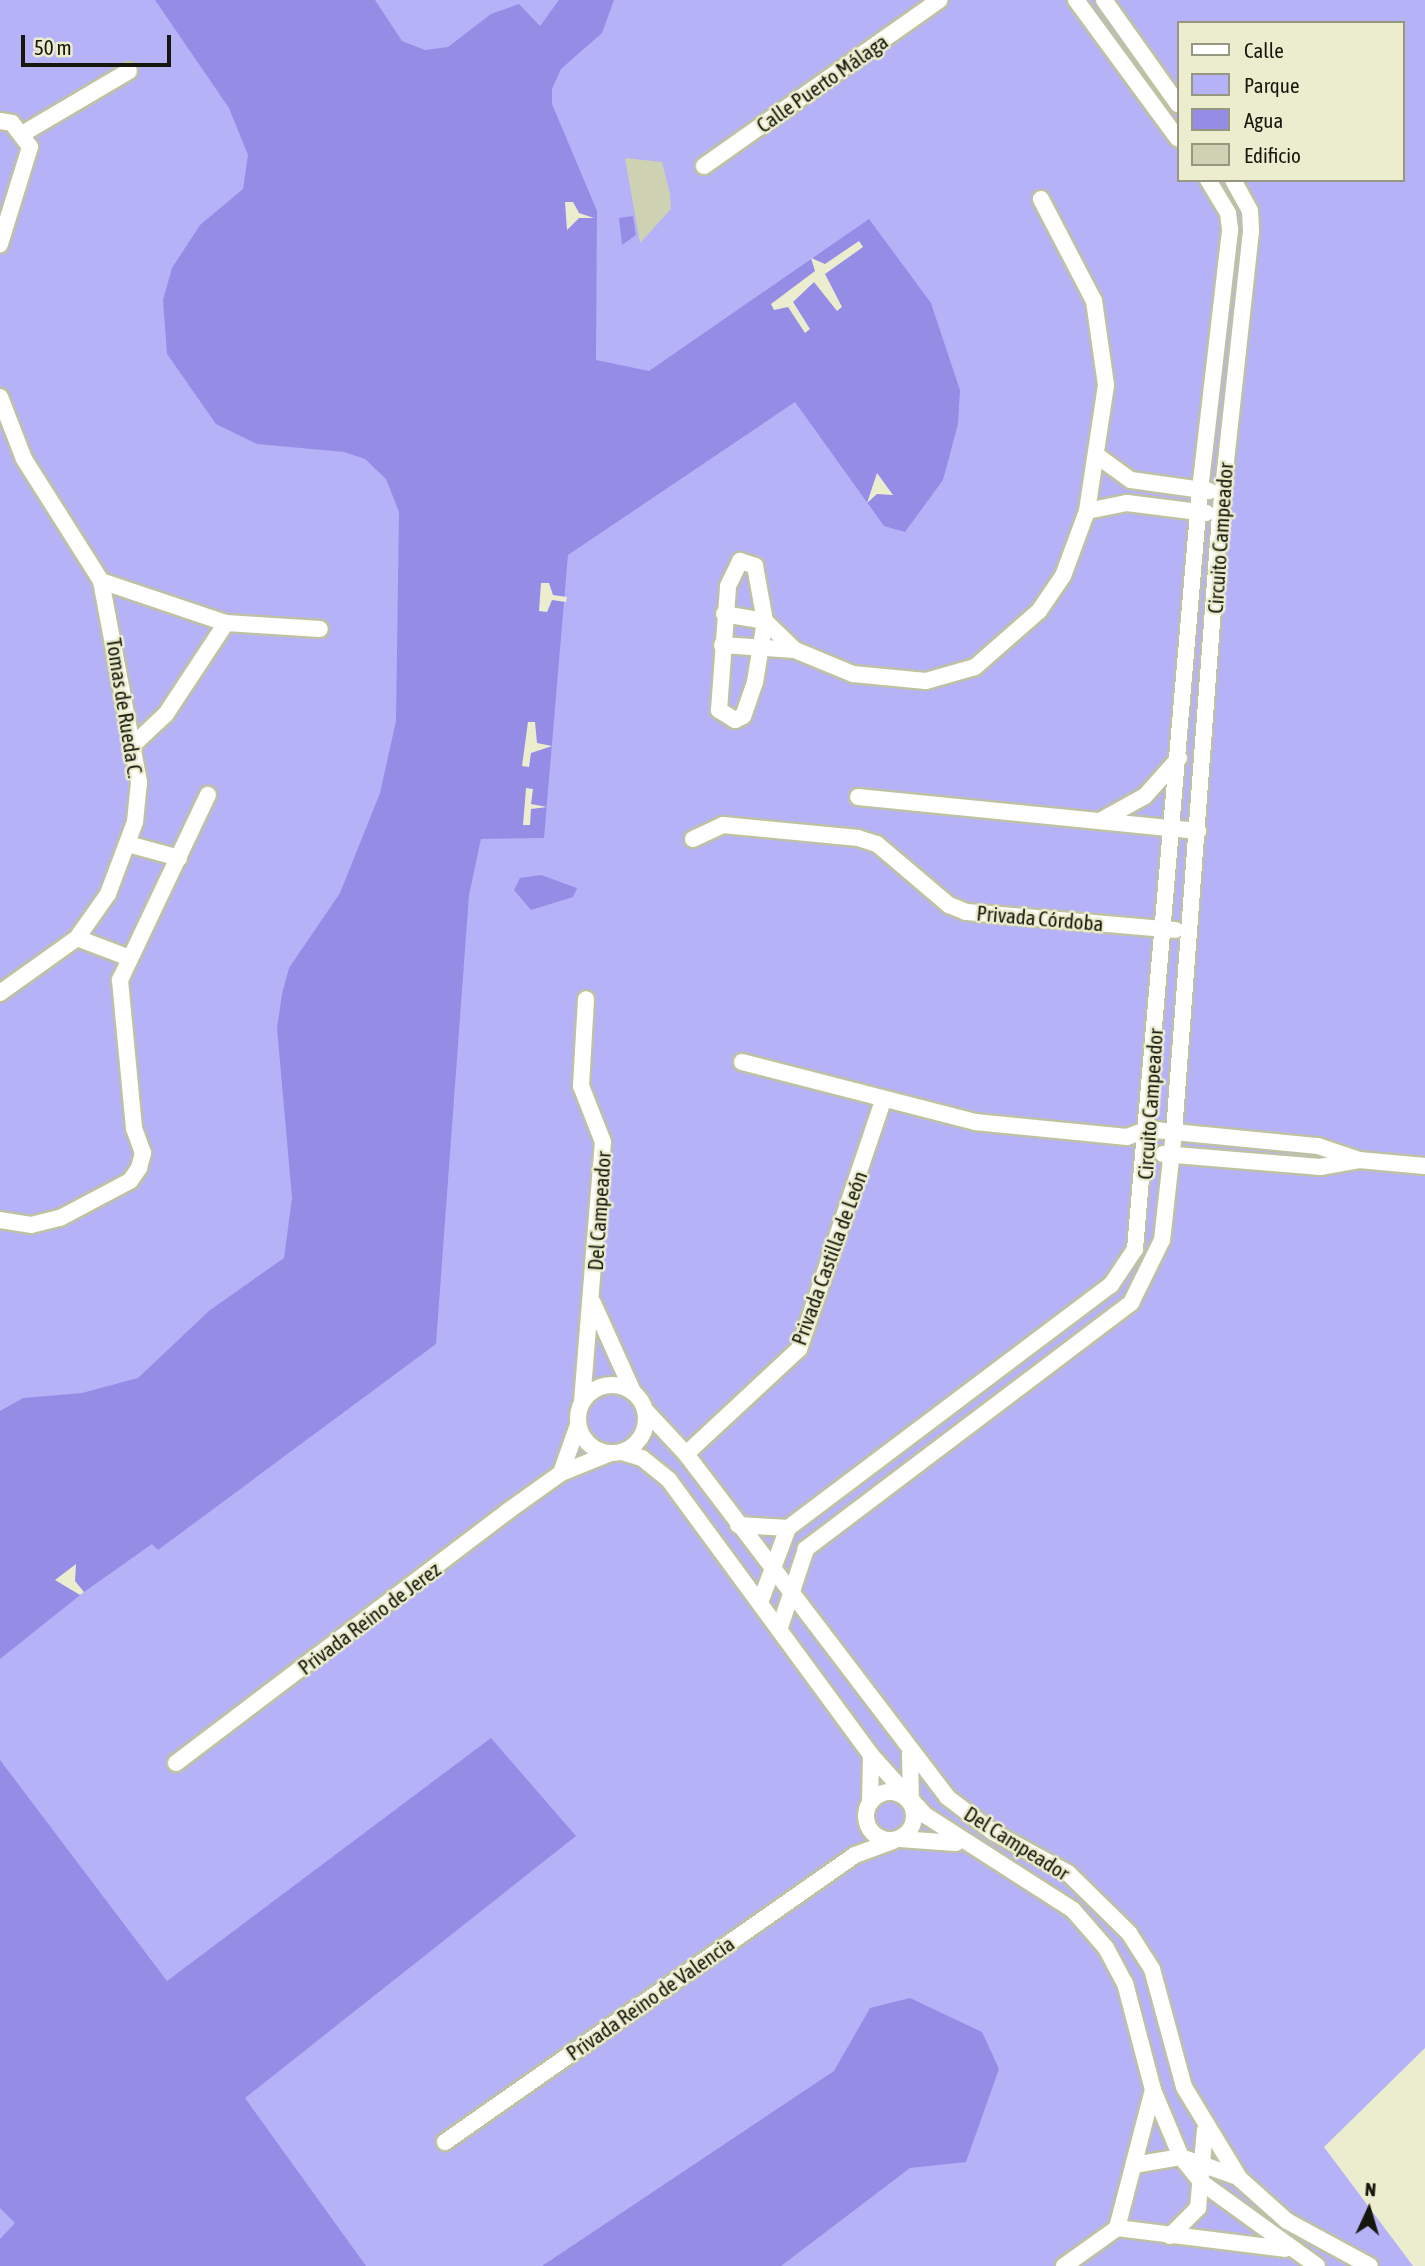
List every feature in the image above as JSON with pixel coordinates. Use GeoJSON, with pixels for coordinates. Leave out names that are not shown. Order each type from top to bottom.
{"type":"FeatureCollection","features":[{"type":"Feature","properties":{"kind":"street","name":"Calle Puerto Málaga"},"geometry":{"type":"LineString","coordinates":[[704,166],[939,0]]}},
{"type":"Feature","properties":{"kind":"street"},"geometry":{"type":"LineString","coordinates":[[1076,0],[1176,136]]}},
{"type":"Feature","properties":{"kind":"street"},"geometry":{"type":"LineString","coordinates":[[1104,0],[1176,101]]}},
{"type":"Feature","properties":{"kind":"street"},"geometry":{"type":"LineString","coordinates":[[22,134],[129,71]]}},
{"type":"Feature","properties":{"kind":"street"},"geometry":{"type":"LineString","coordinates":[[0,121],[22,134],[30,147],[0,244]]}},
{"type":"Feature","properties":{"kind":"street"},"geometry":{"type":"LineString","coordinates":[[1210,182],[1228,214],[1250,211],[1234,182]]}},
{"type":"Feature","properties":{"kind":"street"},"geometry":{"type":"LineString","coordinates":[[724,614],[765,621],[795,650],[853,674],[892,681],[926,681],[975,667],[1040,611],[1063,576],[1087,511],[1099,457],[1105,351],[1076,257],[1041,199]]}},
{"type":"Feature","properties":{"kind":"street","name":"Circuito Campeador"},"geometry":{"type":"LineString","coordinates":[[780,1627],[806,1549],[1131,1303],[1157,1259],[1174,1132],[1220,515],[1250,211]]}},
{"type":"Feature","properties":{"kind":"street","name":"Circuito Campeador"},"geometry":{"type":"LineString","coordinates":[[761,1600],[788,1528],[1111,1285],[1135,1249],[1147,1152],[1198,512],[1228,214]]}},
{"type":"Feature","properties":{"kind":"street","name":"Tomas de Rueda C."},"geometry":{"type":"LineString","coordinates":[[0,397],[24,459],[101,581],[139,782],[128,844],[108,894],[77,938],[0,993]]}},
{"type":"Feature","properties":{"kind":"street"},"geometry":{"type":"LineString","coordinates":[[1099,457],[1131,480],[1222,492]]}},
{"type":"Feature","properties":{"kind":"street"},"geometry":{"type":"LineString","coordinates":[[1087,511],[1127,503],[1220,515]]}},
{"type":"Feature","properties":{"kind":"street"},"geometry":{"type":"LineString","coordinates":[[746,561],[760,581],[765,621],[761,651],[743,716],[727,719],[719,710],[724,614],[732,568],[746,561]]}},
{"type":"Feature","properties":{"kind":"street"},"geometry":{"type":"LineString","coordinates":[[101,581],[226,623],[320,629]]}},
{"type":"Feature","properties":{"kind":"street"},"geometry":{"type":"LineString","coordinates":[[133,745],[166,714],[226,623]]}},
{"type":"Feature","properties":{"kind":"street"},"geometry":{"type":"LineString","coordinates":[[722,645],[761,651],[795,650]]}},
{"type":"Feature","properties":{"kind":"street"},"geometry":{"type":"LineString","coordinates":[[1096,822],[1145,796],[1179,758]]}},
{"type":"Feature","properties":{"kind":"street"},"geometry":{"type":"LineString","coordinates":[[0,1220],[31,1225],[60,1218],[130,1181],[139,1168],[143,1153],[134,1128],[121,1032],[121,980],[208,795]]}},
{"type":"Feature","properties":{"kind":"street"},"geometry":{"type":"LineString","coordinates":[[858,797],[1198,831]]}},
{"type":"Feature","properties":{"kind":"street","name":"Privada Córdoba"},"geometry":{"type":"LineString","coordinates":[[693,839],[723,825],[859,838],[877,844],[948,905],[967,912],[1188,931]]}},
{"type":"Feature","properties":{"kind":"street"},"geometry":{"type":"LineString","coordinates":[[128,844],[179,858]]}},
{"type":"Feature","properties":{"kind":"street"},"geometry":{"type":"LineString","coordinates":[[77,938],[130,958]]}},
{"type":"Feature","properties":{"kind":"street","name":"Del Campeador"},"geometry":{"type":"LineString","coordinates":[[582,1402],[583,1339],[593,1303],[603,1142],[581,1086],[586,999]]}},
{"type":"Feature","properties":{"kind":"street"},"geometry":{"type":"LineString","coordinates":[[742,1062],[883,1101],[975,1122],[1127,1137],[1149,1129],[1174,1132]]}},
{"type":"Feature","properties":{"kind":"street","name":"Privada Castilla de León"},"geometry":{"type":"LineString","coordinates":[[686,1454],[799,1349],[883,1101]]}},
{"type":"Feature","properties":{"kind":"street","name":"Circuito Campeador"},"geometry":{"type":"LineString","coordinates":[[1174,1132],[1318,1146],[1359,1160]]}},
{"type":"Feature","properties":{"kind":"street"},"geometry":{"type":"LineString","coordinates":[[1127,1137],[1147,1152],[1171,1156],[1320,1167],[1359,1160],[1425,1166]]}},
{"type":"Feature","properties":{"kind":"street"},"geometry":{"type":"LineString","coordinates":[[1135,1249],[1157,1259]]}},
{"type":"Feature","properties":{"kind":"street","name":"Del Campeador"},"geometry":{"type":"LineString","coordinates":[[593,1303],[633,1392]]}},
{"type":"Feature","properties":{"kind":"street"},"geometry":{"type":"LineString","coordinates":[[993,1372],[1010,1397]]}},
{"type":"Feature","properties":{"kind":"street"},"geometry":{"type":"LineString","coordinates":[[561,1474],[578,1425],[582,1402],[600,1387],[633,1392],[645,1410],[639,1440],[617,1452],[590,1445],[578,1425]]}},
{"type":"Feature","properties":{"kind":"street","name":"Del Campeador"},"geometry":{"type":"LineString","coordinates":[[645,1410],[686,1454],[910,1753],[947,1797],[993,1832],[1078,1880],[1129,1933],[1152,1969],[1184,2087],[1205,2129],[1241,2179],[1287,2221],[1370,2266]]}},
{"type":"Feature","properties":{"kind":"street","name":"Del Campeador"},"geometry":{"type":"LineString","coordinates":[[617,1452],[642,1458],[669,1480],[761,1600],[871,1755],[907,1799],[964,1845],[1057,1898],[1106,1948],[1141,2031],[1153,2090],[1181,2157],[1201,2182],[1286,2250],[1317,2266]]}},
{"type":"Feature","properties":{"kind":"street","name":"Privada Reino de Jerez"},"geometry":{"type":"LineString","coordinates":[[176,1763],[561,1474],[617,1452]]}},
{"type":"Feature","properties":{"kind":"street"},"geometry":{"type":"LineString","coordinates":[[738,1525],[788,1528]]}},
{"type":"Feature","properties":{"kind":"street"},"geometry":{"type":"LineString","coordinates":[[866,1821],[876,1836],[896,1840],[913,1827],[907,1799],[910,1753]]}},
{"type":"Feature","properties":{"kind":"street"},"geometry":{"type":"LineString","coordinates":[[855,1855],[870,1803],[871,1755]]}},
{"type":"Feature","properties":{"kind":"street"},"geometry":{"type":"LineString","coordinates":[[870,1803],[884,1793],[907,1799],[947,1797]]}},
{"type":"Feature","properties":{"kind":"street","name":"Del Campeador"},"geometry":{"type":"LineString","coordinates":[[896,1840],[964,1845]]}},
{"type":"Feature","properties":{"kind":"street","name":"Privada Reino de Valencia"},"geometry":{"type":"LineString","coordinates":[[445,2142],[855,1855],[896,1840]]}},
{"type":"Feature","properties":{"kind":"street"},"geometry":{"type":"LineString","coordinates":[[1064,2266],[1117,2228],[1153,2090]]}},
{"type":"Feature","properties":{"kind":"street"},"geometry":{"type":"LineString","coordinates":[[1170,2236],[1192,2221],[1204,2162],[1205,2129]]}},
{"type":"Feature","properties":{"kind":"street"},"geometry":{"type":"LineString","coordinates":[[1134,2165],[1181,2157],[1204,2162],[1241,2179]]}},
{"type":"Feature","properties":{"kind":"street"},"geometry":{"type":"LineString","coordinates":[[1117,2228],[1286,2250]]}},
{"type":"Feature","properties":{"kind":"green space"},"geometry":{"type":"Polygon","coordinates":[[[0,0],[1425,0],[1425,2048],[1324,2147],[1413,2266],[0,2266],[0,0]]]}},
{"type":"Feature","properties":{"kind":"water"},"geometry":{"type":"Polygon","coordinates":[[[155,0],[375,0],[402,41],[425,50],[448,47],[491,14],[519,4],[540,26],[559,0],[614,0],[602,33],[561,69],[552,89],[552,104],[597,211],[596,360],[649,371],[869,219],[931,303],[960,390],[958,424],[943,480],[905,532],[884,526],[795,402],[568,555],[544,838],[481,839],[469,895],[436,1344],[158,1550],[152,1544],[84,1592],[0,1659],[0,1411],[23,1398],[82,1393],[138,1378],[210,1310],[284,1258],[292,1198],[277,1028],[282,994],[289,968],[340,893],[380,793],[396,721],[399,512],[386,479],[365,459],[344,452],[257,444],[216,424],[167,354],[163,300],[172,268],[200,225],[243,189],[248,155],[229,108],[155,0]]]}},
{"type":"Feature","properties":{"kind":"water"},"geometry":{"type":"Polygon","coordinates":[[[633,216],[636,235],[622,245],[619,218],[633,216]]]}},
{"type":"Feature","properties":{"kind":"water"},"geometry":{"type":"Polygon","coordinates":[[[541,875],[577,888],[573,897],[531,910],[514,890],[520,878],[541,875]]]}},
{"type":"Feature","properties":{"kind":"water"},"geometry":{"type":"Polygon","coordinates":[[[491,1738],[576,1836],[245,2098],[366,2266],[0,2266],[0,2239],[15,2223],[0,2208],[0,1760],[167,1981],[491,1738]]]}},
{"type":"Feature","properties":{"kind":"water"},"geometry":{"type":"Polygon","coordinates":[[[910,1998],[982,2032],[999,2069],[966,2162],[910,2168],[781,2266],[542,2266],[834,2071],[870,2008],[910,1998]]]}},
{"type":"Feature","properties":{"kind":"pier"},"geometry":{"type":"Polygon","coordinates":[[[565,202],[573,202],[579,213],[594,218],[579,218],[567,230],[565,202]]]}},
{"type":"Feature","properties":{"kind":"pier"},"geometry":{"type":"Polygon","coordinates":[[[859,241],[863,247],[825,274],[842,307],[837,311],[814,282],[793,302],[810,329],[805,333],[788,307],[774,310],[771,304],[815,271],[811,258],[825,264],[859,241]]]}},
{"type":"Feature","properties":{"kind":"pier"},"geometry":{"type":"Polygon","coordinates":[[[877,473],[893,495],[877,494],[867,503],[877,473]]]}},
{"type":"Feature","properties":{"kind":"pier"},"geometry":{"type":"Polygon","coordinates":[[[541,583],[549,583],[553,595],[567,597],[566,602],[552,600],[547,612],[539,611],[541,583]]]}},
{"type":"Feature","properties":{"kind":"pier"},"geometry":{"type":"Polygon","coordinates":[[[528,722],[535,722],[537,743],[552,746],[531,753],[529,767],[522,766],[528,722]]]}},
{"type":"Feature","properties":{"kind":"pier"},"geometry":{"type":"Polygon","coordinates":[[[526,788],[533,789],[531,804],[547,807],[531,809],[530,825],[523,825],[526,788]]]}},
{"type":"Feature","properties":{"kind":"pier"},"geometry":{"type":"Polygon","coordinates":[[[76,1564],[75,1581],[84,1592],[80,1595],[55,1580],[76,1564]]]}},
{"type":"Feature","properties":{"kind":"building"},"geometry":{"type":"Polygon","coordinates":[[[625,158],[662,162],[670,194],[671,209],[640,243],[625,158]]]}}]}
